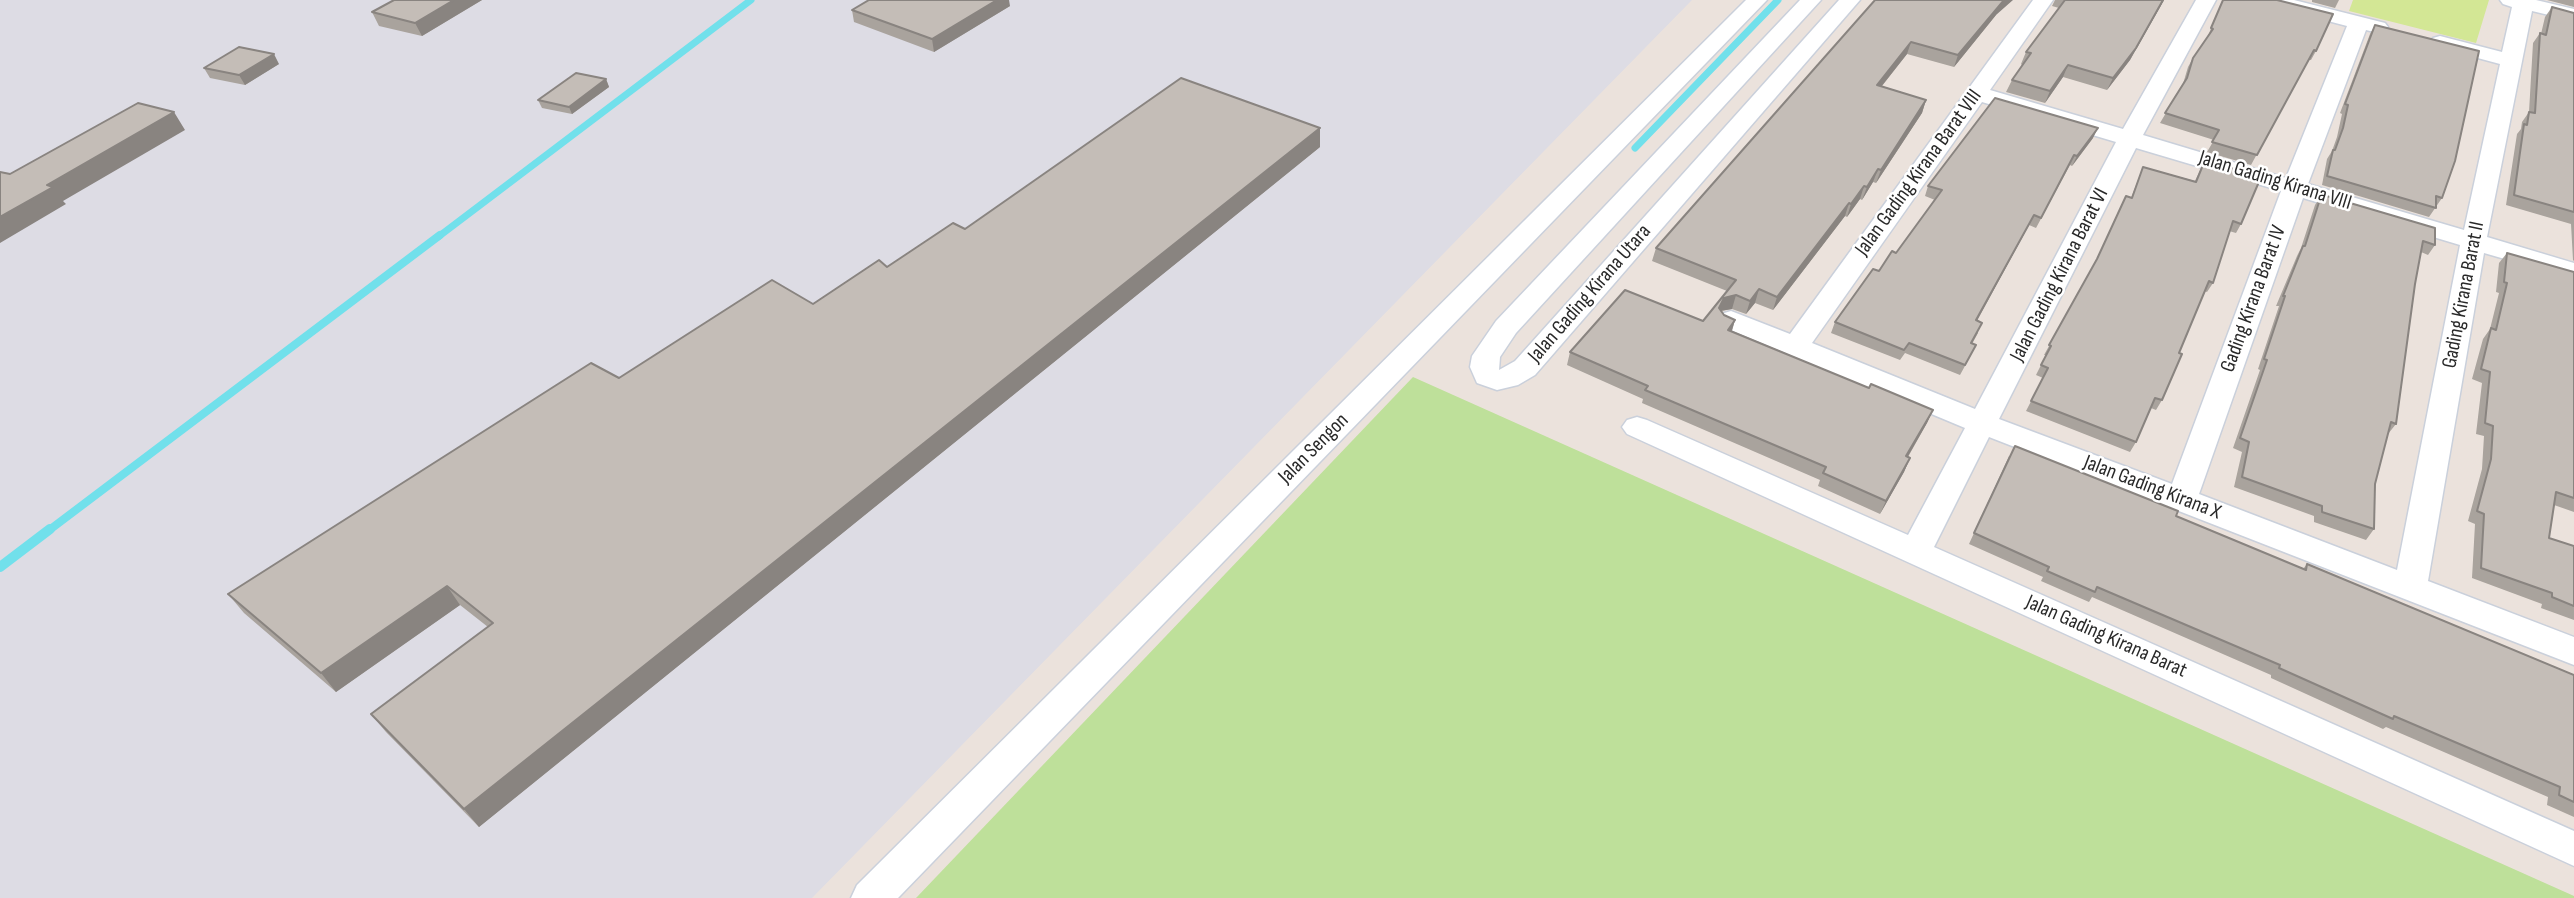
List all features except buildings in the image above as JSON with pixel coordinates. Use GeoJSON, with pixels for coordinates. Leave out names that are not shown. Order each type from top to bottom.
{"type":"FeatureCollection","features":[{"type":"Feature","properties":{"kind":"street","name":"Jalan Sengon"},"geometry":{"type":"LineString","coordinates":[[871,898],[1757,0]]}},
{"type":"Feature","properties":{"kind":"street","name":"Jalan Gading Kirana Utara"},"geometry":{"type":"LineString","coordinates":[[1811,0],[1493,345],[1484,367],[1487,376],[1497,380],[1508,378],[1525,368],[1809,43],[1850,0]]}},
{"type":"Feature","properties":{"kind":"street","name":"Jalan Gading Kirana Barat VIII"},"geometry":{"type":"LineString","coordinates":[[1796,346],[2043,0]]}},
{"type":"Feature","properties":{"kind":"street","name":"Jalan Gading Kirana Barat VI"},"geometry":{"type":"LineString","coordinates":[[1916,551],[2130,137],[2206,0]]}},
{"type":"Feature","properties":{"kind":"street"},"geometry":{"type":"LineString","coordinates":[[2270,0],[2397,32]]}},
{"type":"Feature","properties":{"kind":"street"},"geometry":{"type":"LineString","coordinates":[[2517,2],[2574,15]]}},
{"type":"Feature","properties":{"kind":"street","name":"Gading Kirana Barat II"},"geometry":{"type":"LineString","coordinates":[[2410,588],[2474,240],[2513,61],[2517,2]]}},
{"type":"Feature","properties":{"kind":"street","name":"Gading Kirana Barat IV"},"geometry":{"type":"LineString","coordinates":[[2182,499],[2295,186],[2359,22]]}},
{"type":"Feature","properties":{"kind":"street"},"geometry":{"type":"LineString","coordinates":[[1779,33],[1809,43]]}},
{"type":"Feature","properties":{"kind":"street"},"geometry":{"type":"LineString","coordinates":[[2423,38],[2513,61]]}},
{"type":"Feature","properties":{"kind":"street","name":"Jalan Gading Kirana VIII"},"geometry":{"type":"LineString","coordinates":[[1976,93],[2574,271]]}},
{"type":"Feature","properties":{"kind":"street"},"geometry":{"type":"LineString","coordinates":[[1568,263],[1604,277]]}},
{"type":"Feature","properties":{"kind":"street","name":"Jalan Gading Kirana X"},"geometry":{"type":"LineString","coordinates":[[1731,320],[1984,424],[2574,651]]}},
{"type":"Feature","properties":{"kind":"street","name":"Jalan Gading Kirana Barat"},"geometry":{"type":"LineString","coordinates":[[1637,428],[1916,551],[2574,849]]}},
{"type":"Feature","properties":{"kind":"shaded area"},"geometry":{"type":"Polygon","coordinates":[[[0,0],[1692,0],[812,898],[0,898],[0,0]]]}},
{"type":"Feature","properties":{"kind":"green space"},"geometry":{"type":"Polygon","coordinates":[[[2353,0],[2489,0],[2476,43],[2349,11],[2353,0]]]}},
{"type":"Feature","properties":{"kind":"green space"},"geometry":{"type":"Polygon","coordinates":[[[1413,377],[2574,896],[2574,898],[916,898],[1413,377]]]}},
{"type":"Feature","properties":{"kind":"waterway"},"geometry":{"type":"LineString","coordinates":[[438,237],[751,0]]}},
{"type":"Feature","properties":{"kind":"waterway"},"geometry":{"type":"LineString","coordinates":[[1635,148],[1778,0]]}},
{"type":"Feature","properties":{"kind":"waterway"},"geometry":{"type":"LineString","coordinates":[[48,531],[440,235]]}},
{"type":"Feature","properties":{"kind":"waterway"},"geometry":{"type":"LineString","coordinates":[[0,567],[50,529]]}}]}
